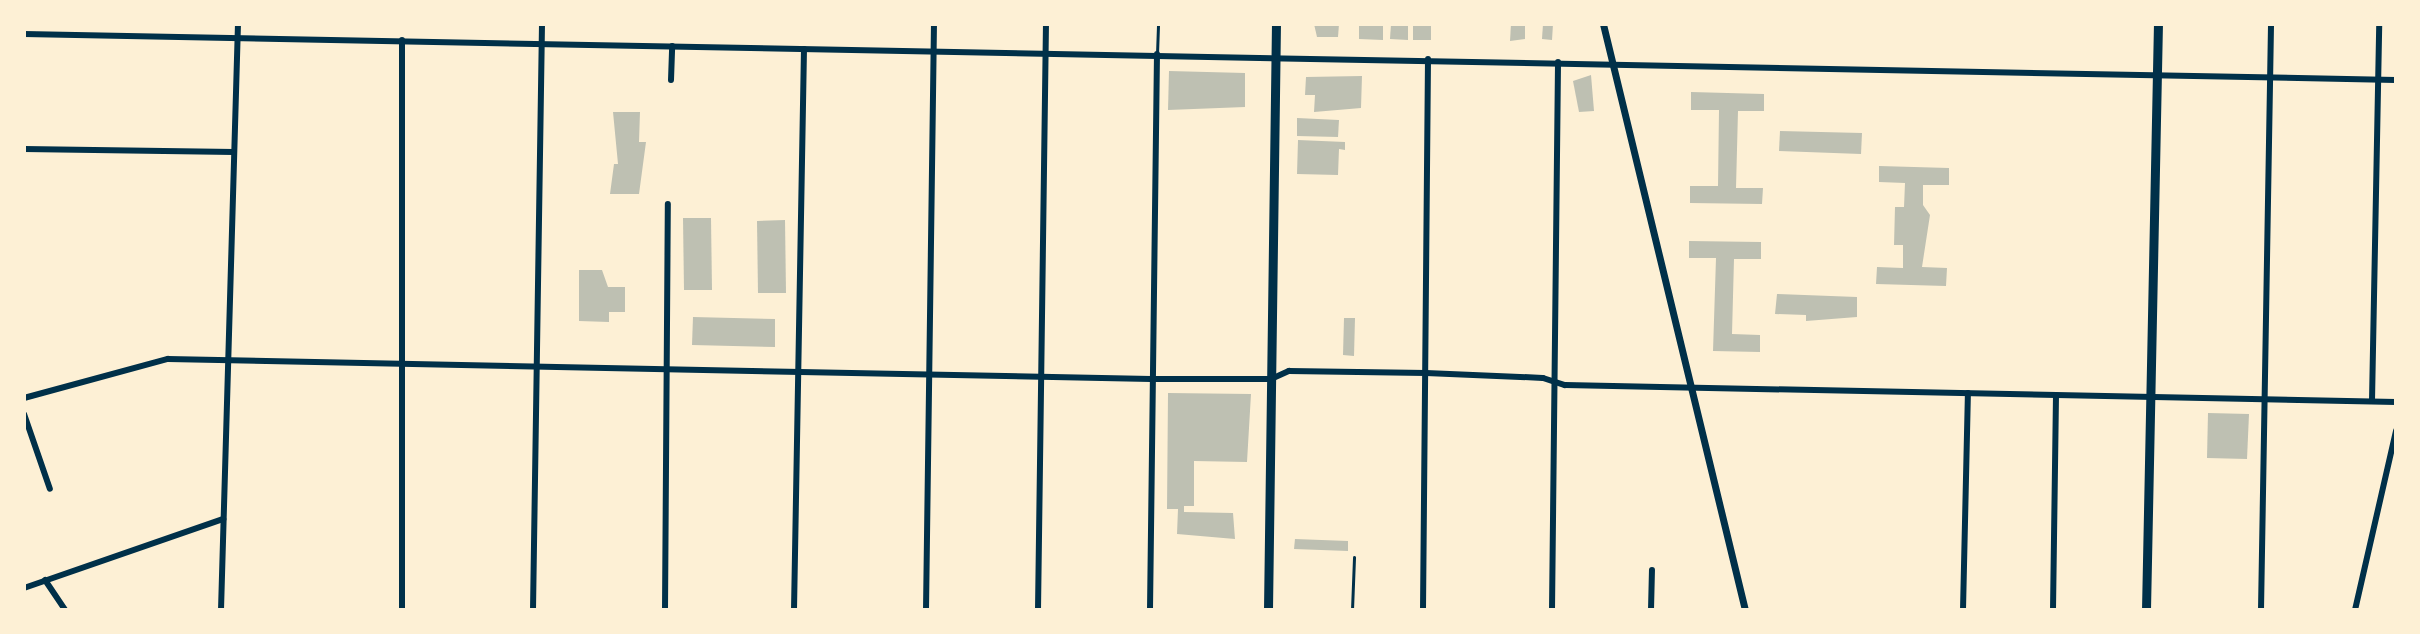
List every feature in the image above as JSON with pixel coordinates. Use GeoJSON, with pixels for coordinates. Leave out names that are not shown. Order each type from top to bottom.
{"type":"FeatureCollection","features":[{"type":"Feature","properties":{"kind":"main road"},"geometry":{"type":"LineString","coordinates":[[1268,610],[1276,24]]}},
{"type":"Feature","properties":{"kind":"main road"},"geometry":{"type":"LineString","coordinates":[[2146,610],[2158,24]]}},
{"type":"Feature","properties":{"kind":"street"},"geometry":{"type":"LineString","coordinates":[[221,610],[238,24]]}},
{"type":"Feature","properties":{"kind":"street"},"geometry":{"type":"LineString","coordinates":[[533,610],[534,365],[542,24]]}},
{"type":"Feature","properties":{"kind":"street"},"geometry":{"type":"LineString","coordinates":[[926,610],[934,24]]}},
{"type":"Feature","properties":{"kind":"street"},"geometry":{"type":"LineString","coordinates":[[1038,610],[1046,24]]}},
{"type":"Feature","properties":{"kind":"street"},"geometry":{"type":"LineString","coordinates":[[1603,24],[1745,610]]}},
{"type":"Feature","properties":{"kind":"street"},"geometry":{"type":"LineString","coordinates":[[2261,610],[2271,24]]}},
{"type":"Feature","properties":{"kind":"street"},"geometry":{"type":"LineString","coordinates":[[2372,401],[2379,24]]}},
{"type":"Feature","properties":{"kind":"street"},"geometry":{"type":"LineString","coordinates":[[24,34],[2396,80]]}},
{"type":"Feature","properties":{"kind":"street"},"geometry":{"type":"LineString","coordinates":[[402,40],[405,365],[402,610]]}},
{"type":"Feature","properties":{"kind":"street"},"geometry":{"type":"LineString","coordinates":[[671,80],[672,46]]}},
{"type":"Feature","properties":{"kind":"street"},"geometry":{"type":"LineString","coordinates":[[794,610],[804,49]]}},
{"type":"Feature","properties":{"kind":"street"},"geometry":{"type":"LineString","coordinates":[[1150,610],[1157,54]]}},
{"type":"Feature","properties":{"kind":"street"},"geometry":{"type":"LineString","coordinates":[[1423,610],[1428,59]]}},
{"type":"Feature","properties":{"kind":"street"},"geometry":{"type":"LineString","coordinates":[[1552,610],[1558,62]]}},
{"type":"Feature","properties":{"kind":"street"},"geometry":{"type":"LineString","coordinates":[[24,149],[234,152]]}},
{"type":"Feature","properties":{"kind":"street"},"geometry":{"type":"LineString","coordinates":[[665,610],[668,204]]}},
{"type":"Feature","properties":{"kind":"street"},"geometry":{"type":"LineString","coordinates":[[24,398],[147,362],[230,361],[799,370],[1042,378],[1271,379],[1289,371],[1426,373],[1691,389],[2396,402]]}},
{"type":"Feature","properties":{"kind":"street"},"geometry":{"type":"LineString","coordinates":[[1963,610],[1968,393]]}},
{"type":"Feature","properties":{"kind":"street"},"geometry":{"type":"LineString","coordinates":[[2053,610],[2056,397]]}},
{"type":"Feature","properties":{"kind":"street"},"geometry":{"type":"LineString","coordinates":[[24,414],[50,489]]}},
{"type":"Feature","properties":{"kind":"street"},"geometry":{"type":"LineString","coordinates":[[2355,610],[2396,431]]}},
{"type":"Feature","properties":{"kind":"street"},"geometry":{"type":"LineString","coordinates":[[24,588],[223,519]]}},
{"type":"Feature","properties":{"kind":"street"},"geometry":{"type":"LineString","coordinates":[[1651,610],[1652,570]]}},
{"type":"Feature","properties":{"kind":"street"},"geometry":{"type":"LineString","coordinates":[[45,580],[65,610]]}},
{"type":"Feature","properties":{"kind":"lane"},"geometry":{"type":"LineString","coordinates":[[1157,54],[1158,24]]}},
{"type":"Feature","properties":{"kind":"lane"},"geometry":{"type":"LineString","coordinates":[[1352,610],[1354,557]]}},
{"type":"Feature","properties":{"kind":"building"},"geometry":{"type":"Polygon","coordinates":[[[1314,24],[1339,24],[1338,37],[1317,37],[1314,24]]]}},
{"type":"Feature","properties":{"kind":"building"},"geometry":{"type":"Polygon","coordinates":[[[1359,24],[1383,24],[1383,40],[1359,39],[1359,24]]]}},
{"type":"Feature","properties":{"kind":"building"},"geometry":{"type":"Polygon","coordinates":[[[1391,24],[1408,24],[1408,40],[1390,39],[1391,24]]]}},
{"type":"Feature","properties":{"kind":"building"},"geometry":{"type":"Polygon","coordinates":[[[1413,24],[1431,24],[1431,40],[1413,40],[1413,24]]]}},
{"type":"Feature","properties":{"kind":"building"},"geometry":{"type":"Polygon","coordinates":[[[1511,24],[1525,24],[1525,39],[1510,41],[1511,24]]]}},
{"type":"Feature","properties":{"kind":"building"},"geometry":{"type":"Polygon","coordinates":[[[1543,24],[1553,24],[1552,40],[1542,39],[1543,24]]]}},
{"type":"Feature","properties":{"kind":"building"},"geometry":{"type":"Polygon","coordinates":[[[1169,71],[1245,73],[1245,107],[1168,110],[1169,71]]]}},
{"type":"Feature","properties":{"kind":"building"},"geometry":{"type":"Polygon","coordinates":[[[1591,75],[1594,111],[1579,112],[1573,81],[1591,75]]]}},
{"type":"Feature","properties":{"kind":"building"},"geometry":{"type":"Polygon","coordinates":[[[1362,76],[1361,108],[1314,112],[1315,95],[1305,95],[1306,77],[1362,76]]]}},
{"type":"Feature","properties":{"kind":"building"},"geometry":{"type":"Polygon","coordinates":[[[1691,92],[1764,94],[1764,111],[1738,111],[1736,188],[1763,188],[1762,204],[1690,203],[1690,186],[1718,186],[1719,110],[1691,110],[1691,92]]]}},
{"type":"Feature","properties":{"kind":"building"},"geometry":{"type":"Polygon","coordinates":[[[613,112],[640,112],[639,142],[646,142],[639,194],[610,194],[614,164],[618,164],[613,112]]]}},
{"type":"Feature","properties":{"kind":"building"},"geometry":{"type":"Polygon","coordinates":[[[1297,118],[1339,120],[1338,137],[1297,136],[1297,118]]]}},
{"type":"Feature","properties":{"kind":"building"},"geometry":{"type":"Polygon","coordinates":[[[1780,131],[1862,133],[1861,154],[1779,151],[1780,131]]]}},
{"type":"Feature","properties":{"kind":"building"},"geometry":{"type":"Polygon","coordinates":[[[1298,140],[1345,142],[1345,150],[1339,149],[1338,175],[1297,174],[1298,140]]]}},
{"type":"Feature","properties":{"kind":"building"},"geometry":{"type":"Polygon","coordinates":[[[1879,166],[1949,168],[1949,185],[1923,185],[1923,205],[1930,215],[1922,267],[1947,268],[1946,286],[1876,284],[1877,267],[1903,268],[1903,245],[1894,245],[1895,207],[1904,207],[1905,183],[1879,182],[1879,166]]]}},
{"type":"Feature","properties":{"kind":"building"},"geometry":{"type":"Polygon","coordinates":[[[683,218],[711,218],[712,290],[684,290],[683,218]]]}},
{"type":"Feature","properties":{"kind":"building"},"geometry":{"type":"Polygon","coordinates":[[[785,220],[786,293],[758,293],[757,221],[785,220]]]}},
{"type":"Feature","properties":{"kind":"building"},"geometry":{"type":"Polygon","coordinates":[[[1689,241],[1761,242],[1761,259],[1734,259],[1732,334],[1760,335],[1760,352],[1713,351],[1716,258],[1689,258],[1689,241]]]}},
{"type":"Feature","properties":{"kind":"building"},"geometry":{"type":"Polygon","coordinates":[[[579,270],[602,270],[608,287],[625,287],[625,312],[609,312],[609,322],[579,321],[579,270]]]}},
{"type":"Feature","properties":{"kind":"building"},"geometry":{"type":"Polygon","coordinates":[[[1777,294],[1857,297],[1857,317],[1806,321],[1806,315],[1775,314],[1777,294]]]}},
{"type":"Feature","properties":{"kind":"building"},"geometry":{"type":"Polygon","coordinates":[[[693,317],[775,319],[775,347],[692,345],[693,317]]]}},
{"type":"Feature","properties":{"kind":"building"},"geometry":{"type":"Polygon","coordinates":[[[1344,318],[1355,318],[1354,356],[1343,355],[1344,318]]]}},
{"type":"Feature","properties":{"kind":"building"},"geometry":{"type":"Polygon","coordinates":[[[1168,393],[1251,394],[1247,462],[1194,461],[1194,506],[1184,506],[1184,512],[1233,513],[1235,539],[1177,534],[1178,509],[1167,509],[1168,393]]]}},
{"type":"Feature","properties":{"kind":"building"},"geometry":{"type":"Polygon","coordinates":[[[2208,413],[2249,414],[2247,459],[2207,458],[2208,413]]]}},
{"type":"Feature","properties":{"kind":"building"},"geometry":{"type":"Polygon","coordinates":[[[1295,539],[1348,541],[1348,551],[1294,549],[1295,539]]]}}]}
